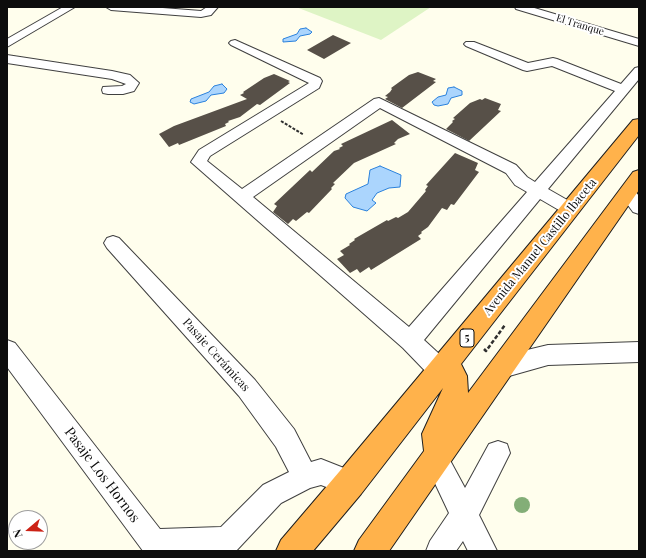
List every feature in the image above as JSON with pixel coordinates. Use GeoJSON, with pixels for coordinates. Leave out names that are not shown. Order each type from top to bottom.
{"type":"FeatureCollection","features":[{"type":"Feature","properties":{"kind":"highway","name":"Avenida Manuel Castillo Ibaceta"},"geometry":{"type":"LineString","coordinates":[[292,551],[350,483],[639,124]]}},
{"type":"Feature","properties":{"kind":"highway"},"geometry":{"type":"LineString","coordinates":[[370,551],[502,367],[634,190],[603,169]]}},
{"type":"Feature","properties":{"kind":"highway"},"geometry":{"type":"LineString","coordinates":[[438,457],[436,434],[456,390],[454,376],[451,370],[443,368]]}},
{"type":"Feature","properties":{"kind":"street"},"geometry":{"type":"LineString","coordinates":[[7,44],[70,7]]}},
{"type":"Feature","properties":{"kind":"street"},"geometry":{"type":"LineString","coordinates":[[111,7],[157,9],[201,14],[207,13],[213,7]]}},
{"type":"Feature","properties":{"kind":"street","name":"El Tranque"},"geometry":{"type":"LineString","coordinates":[[520,7],[639,44]]}},
{"type":"Feature","properties":{"kind":"street","name":"El Tranque"},"geometry":{"type":"LineString","coordinates":[[546,7],[639,35]]}},
{"type":"Feature","properties":{"kind":"street"},"geometry":{"type":"LineString","coordinates":[[235,43],[316,81],[316,85],[204,153],[199,162],[443,368]]}},
{"type":"Feature","properties":{"kind":"street"},"geometry":{"type":"LineString","coordinates":[[470,44],[527,67],[553,62],[623,89]]}},
{"type":"Feature","properties":{"kind":"street"},"geometry":{"type":"LineString","coordinates":[[7,59],[112,75],[126,78],[133,83],[129,88],[123,90],[108,90]]}},
{"type":"Feature","properties":{"kind":"street"},"geometry":{"type":"LineString","coordinates":[[410,341],[639,71]]}},
{"type":"Feature","properties":{"kind":"street"},"geometry":{"type":"LineString","coordinates":[[242,197],[317,143],[379,102],[511,168],[521,181],[570,209]]}},
{"type":"Feature","properties":{"kind":"street","name":"Pasaje Cerámicas"},"geometry":{"type":"LineString","coordinates":[[113,243],[247,388],[285,438],[305,477]]}},
{"type":"Feature","properties":{"kind":"street","name":"Pasaje Los Hornos"},"geometry":{"type":"LineString","coordinates":[[7,350],[154,543],[221,546]]}},
{"type":"Feature","properties":{"kind":"street"},"geometry":{"type":"LineString","coordinates":[[502,367],[548,355],[639,352]]}},
{"type":"Feature","properties":{"kind":"street"},"geometry":{"type":"LineString","coordinates":[[440,551],[465,514],[498,453]]}},
{"type":"Feature","properties":{"kind":"street"},"geometry":{"type":"LineString","coordinates":[[438,457],[483,551]]}},
{"type":"Feature","properties":{"kind":"street"},"geometry":{"type":"LineString","coordinates":[[221,546],[272,494],[305,477],[321,472],[350,483]]}},
{"type":"Feature","properties":{"kind":"path"},"geometry":{"type":"LineString","coordinates":[[268,114],[317,143]]}},
{"type":"Feature","properties":{"kind":"green space"},"geometry":{"type":"Polygon","coordinates":[[[296,7],[431,7],[381,40],[296,7]]]}},
{"type":"Feature","properties":{"kind":"water"},"geometry":{"type":"Polygon","coordinates":[[[306,28],[312,32],[310,34],[300,36],[296,41],[283,42],[283,39],[297,34],[300,29],[306,28]]]}},
{"type":"Feature","properties":{"kind":"water"},"geometry":{"type":"Polygon","coordinates":[[[222,84],[227,89],[224,93],[211,95],[206,101],[194,104],[190,102],[191,99],[209,92],[214,86],[222,84]]]}},
{"type":"Feature","properties":{"kind":"water"},"geometry":{"type":"Polygon","coordinates":[[[454,87],[462,91],[462,95],[451,98],[448,104],[438,106],[434,105],[432,102],[438,97],[446,95],[448,88],[454,87]]]}},
{"type":"Feature","properties":{"kind":"water"},"geometry":{"type":"Polygon","coordinates":[[[380,166],[401,175],[400,187],[389,188],[377,193],[372,200],[376,203],[367,211],[353,207],[345,198],[346,194],[368,184],[370,170],[380,166]]]}},
{"type":"Feature","properties":{"kind":"building"},"geometry":{"type":"Polygon","coordinates":[[[333,35],[351,43],[324,59],[307,50],[333,35]]]}},
{"type":"Feature","properties":{"kind":"building"},"geometry":{"type":"Polygon","coordinates":[[[418,72],[436,79],[433,81],[436,82],[402,108],[385,99],[388,97],[385,96],[390,92],[392,89],[391,88],[409,75],[418,72]]]}},
{"type":"Feature","properties":{"kind":"building"},"geometry":{"type":"Polygon","coordinates":[[[274,74],[290,81],[288,82],[290,83],[260,105],[257,104],[240,117],[228,121],[229,122],[225,124],[226,126],[179,145],[178,143],[169,147],[159,134],[174,126],[247,99],[240,95],[264,78],[274,74]]]}},
{"type":"Feature","properties":{"kind":"building"},"geometry":{"type":"Polygon","coordinates":[[[485,98],[501,104],[498,110],[501,111],[469,141],[446,129],[455,119],[453,118],[470,103],[485,98]]]}},
{"type":"Feature","properties":{"kind":"building"},"geometry":{"type":"Polygon","coordinates":[[[392,120],[410,134],[398,139],[394,143],[396,144],[354,163],[333,183],[335,184],[331,188],[332,189],[309,213],[307,212],[296,221],[293,219],[288,224],[273,212],[277,206],[274,204],[310,170],[312,172],[334,151],[340,149],[339,148],[343,146],[341,144],[392,120]]]}},
{"type":"Feature","properties":{"kind":"building"},"geometry":{"type":"Polygon","coordinates":[[[455,153],[478,163],[475,170],[479,172],[454,205],[451,204],[447,210],[442,208],[428,227],[418,236],[421,239],[371,270],[369,267],[360,273],[357,269],[350,273],[337,259],[344,255],[340,251],[350,245],[349,244],[355,240],[354,239],[387,220],[388,221],[396,217],[398,218],[408,212],[426,191],[425,190],[428,186],[426,185],[455,153]]]}}]}
